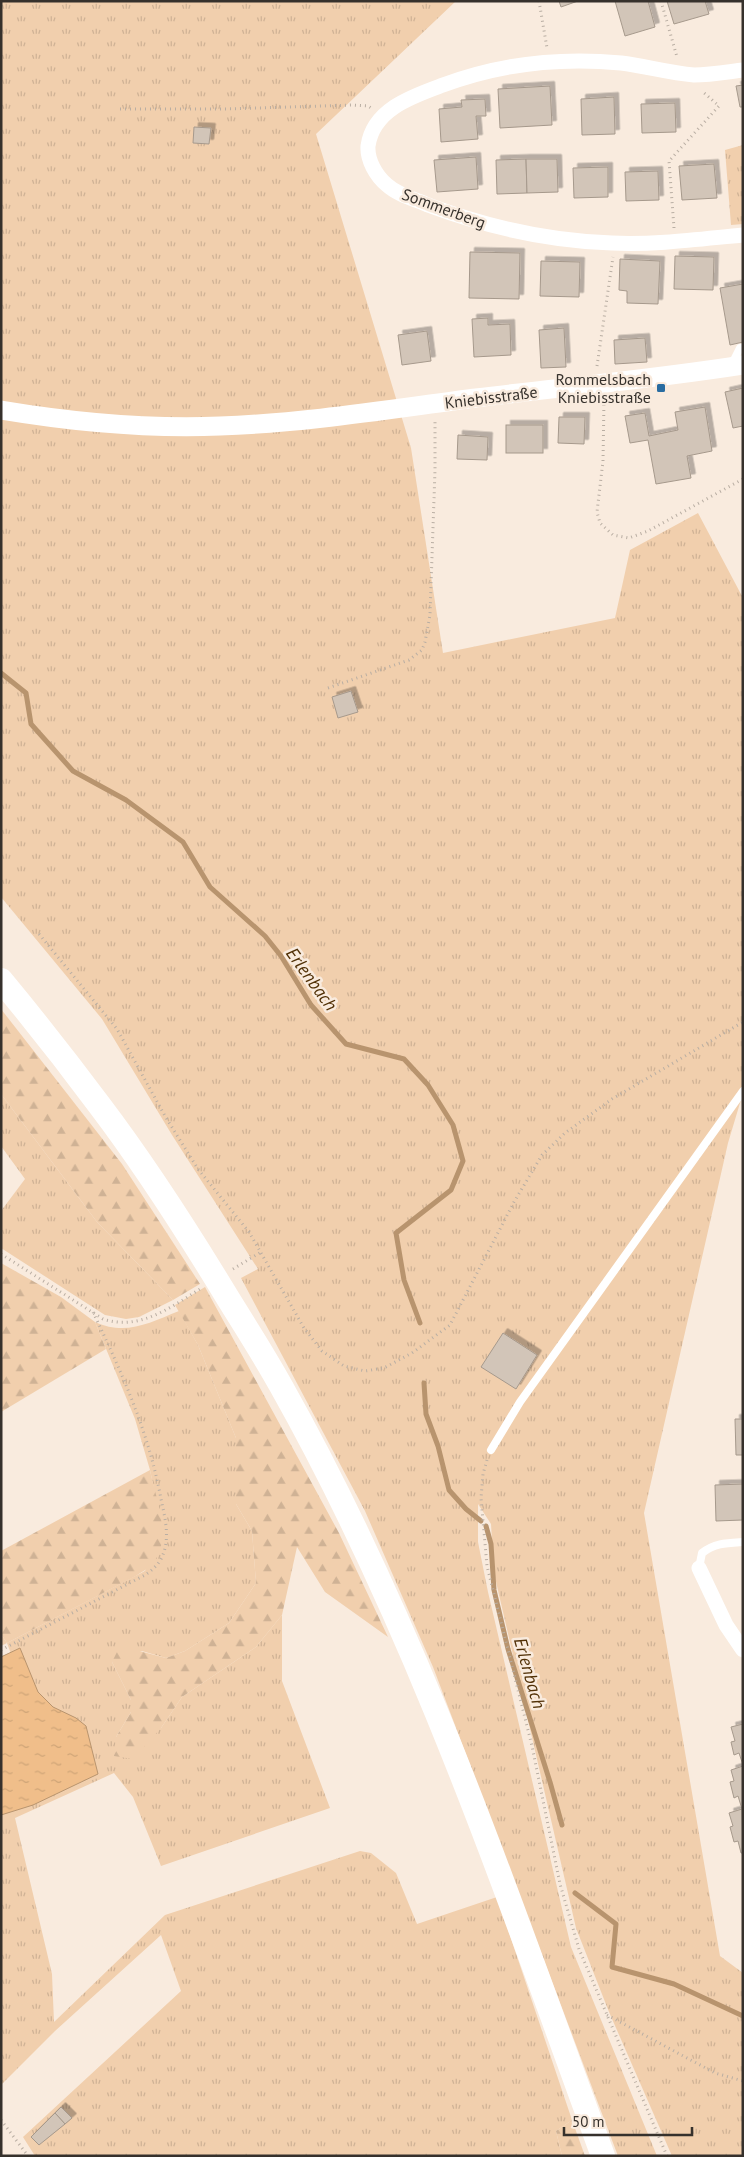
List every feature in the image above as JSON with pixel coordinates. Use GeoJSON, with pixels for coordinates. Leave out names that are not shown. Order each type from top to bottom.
{"type":"FeatureCollection","features":[{"type":"Feature","properties":{"kind":"main road"},"geometry":{"type":"LineString","coordinates":[[1,980],[100,1106],[149,1174],[272,1370],[316,1452],[380,1585],[456,1762],[602,2156]]}},
{"type":"Feature","properties":{"kind":"street"},"geometry":{"type":"LineString","coordinates":[[380,117],[402,103],[443,85],[509,66],[549,61],[621,63],[682,73],[712,74],[743,70]]}},
{"type":"Feature","properties":{"kind":"street","name":"Sommerberg"},"geometry":{"type":"LineString","coordinates":[[380,117],[369,138],[368,150],[371,163],[387,186],[400,193],[480,223],[526,234],[579,242],[614,244],[743,235]]}},
{"type":"Feature","properties":{"kind":"street","name":"Kniebisstraße"},"geometry":{"type":"LineString","coordinates":[[1,410],[70,420],[164,426],[220,426],[298,420],[737,366]]}},
{"type":"Feature","properties":{"kind":"street"},"geometry":{"type":"LineString","coordinates":[[699,1568],[722,1619],[734,1640],[743,1650]]}},
{"type":"Feature","properties":{"kind":"lane"},"geometry":{"type":"LineString","coordinates":[[737,366],[740,348],[743,348]]}},
{"type":"Feature","properties":{"kind":"lane"},"geometry":{"type":"LineString","coordinates":[[491,1450],[520,1402],[743,1091]]}},
{"type":"Feature","properties":{"kind":"lane"},"geometry":{"type":"LineString","coordinates":[[699,1568],[702,1553],[710,1547],[722,1543],[743,1542]]}},
{"type":"Feature","properties":{"kind":"path"},"geometry":{"type":"LineString","coordinates":[[539,1],[549,61]]}},
{"type":"Feature","properties":{"kind":"path"},"geometry":{"type":"LineString","coordinates":[[661,1],[682,73],[719,106],[669,161],[675,241]]}},
{"type":"Feature","properties":{"kind":"path"},"geometry":{"type":"LineString","coordinates":[[120,109],[226,109],[353,105],[368,106],[380,117]]}},
{"type":"Feature","properties":{"kind":"path"},"geometry":{"type":"LineString","coordinates":[[592,384],[590,368],[598,365],[614,244]]}},
{"type":"Feature","properties":{"kind":"path"},"geometry":{"type":"LineString","coordinates":[[604,402],[602,461],[597,512],[600,524],[613,535],[629,538],[648,531],[743,478]]}},
{"type":"Feature","properties":{"kind":"path"},"geometry":{"type":"LineString","coordinates":[[328,688],[409,660],[422,650],[425,642],[430,615],[436,470],[434,404]]}},
{"type":"Feature","properties":{"kind":"path"},"geometry":{"type":"LineString","coordinates":[[39,934],[105,1012],[117,1029],[165,1116],[198,1169],[249,1232],[304,1328],[322,1351],[344,1366],[365,1371],[384,1368],[412,1353],[450,1325],[514,1202],[542,1155],[565,1133],[612,1099],[743,1022]]}},
{"type":"Feature","properties":{"kind":"path"},"geometry":{"type":"LineString","coordinates":[[250,1258],[261,1252]]}},
{"type":"Feature","properties":{"kind":"path"},"geometry":{"type":"LineString","coordinates":[[1,1254],[93,1312],[114,1322],[132,1323],[156,1315],[175,1305]]}},
{"type":"Feature","properties":{"kind":"path"},"geometry":{"type":"LineString","coordinates":[[1,1650],[145,1575],[154,1569],[161,1559],[166,1537],[166,1525],[152,1458],[131,1394],[93,1312]]}},
{"type":"Feature","properties":{"kind":"path"},"geometry":{"type":"LineString","coordinates":[[491,1450],[483,1474],[482,1498],[487,1566],[532,1746],[569,1918],[579,1949],[667,2156]]}},
{"type":"Feature","properties":{"kind":"path"},"geometry":{"type":"LineString","coordinates":[[607,2014],[715,2073],[743,2081]]}},
{"type":"Feature","properties":{"kind":"path"},"geometry":{"type":"LineString","coordinates":[[1,2120],[28,2156]]}},
{"type":"Feature","properties":{"kind":"green space"},"geometry":{"type":"Polygon","coordinates":[[[1,1],[456,1],[316,134],[411,448],[443,653],[615,618],[630,550],[698,513],[743,598],[743,1093],[728,1143],[644,1513],[720,1956],[743,1973],[743,2156],[672,2156],[609,2012],[576,1928],[494,1573],[491,1524],[478,1504],[478,1542],[488,1592],[571,1947],[657,2156],[618,2156],[433,1667],[365,1511],[241,1278],[258,1269],[172,1135],[102,1019],[1,897],[1,1]]]}},
{"type":"Feature","properties":{"kind":"green space"},"geometry":{"type":"Polygon","coordinates":[[[743,145],[743,224],[731,225],[725,150],[743,145]]]}},
{"type":"Feature","properties":{"kind":"green space"},"geometry":{"type":"Polygon","coordinates":[[[1,1009],[122,1164],[200,1284],[173,1300],[97,1222],[1,1094],[1,1009]]]}},
{"type":"Feature","properties":{"kind":"green space"},"geometry":{"type":"Polygon","coordinates":[[[1,1094],[97,1222],[173,1300],[139,1317],[126,1319],[105,1315],[1,1248],[1,1211],[25,1179],[1,1146],[1,1094]]]}},
{"type":"Feature","properties":{"kind":"green space"},"geometry":{"type":"Polygon","coordinates":[[[1,1263],[61,1297],[95,1322],[106,1349],[1,1412],[1,1263]]]}},
{"type":"Feature","properties":{"kind":"green space"},"geometry":{"type":"Polygon","coordinates":[[[205,1287],[339,1533],[388,1637],[325,1592],[297,1547],[282,1615],[256,1647],[182,1697],[161,1728],[133,1759],[114,1756],[116,1737],[131,1712],[131,1700],[112,1662],[120,1646],[166,1658],[185,1651],[229,1623],[256,1583],[252,1531],[236,1504],[236,1438],[198,1345],[175,1305],[205,1287]]]}},
{"type":"Feature","properties":{"kind":"green space"},"geometry":{"type":"Polygon","coordinates":[[[179,1311],[198,1345],[236,1438],[236,1504],[252,1531],[256,1583],[229,1623],[185,1651],[166,1658],[142,1651],[112,1662],[131,1700],[131,1712],[116,1737],[161,1728],[182,1697],[256,1647],[282,1615],[282,1681],[330,1808],[161,1866],[133,1797],[114,1773],[15,1818],[52,1974],[54,2022],[165,1915],[360,1851],[371,1853],[396,1873],[417,1924],[497,1897],[572,2120],[556,2131],[562,2156],[35,2156],[23,2137],[181,1991],[161,1935],[55,2031],[1,2085],[1,1659],[11,1654],[7,1643],[145,1571],[162,1528],[150,1470],[135,1419],[95,1322],[106,1326],[127,1328],[179,1311]]]}},
{"type":"Feature","properties":{"kind":"green space"},"geometry":{"type":"Polygon","coordinates":[[[150,1470],[162,1528],[160,1550],[153,1563],[134,1577],[7,1643],[1,1634],[1,1551],[150,1470]]]}},
{"type":"Feature","properties":{"kind":"green space"},"geometry":{"type":"Polygon","coordinates":[[[1,1634],[7,1643],[1,1646],[1,1634]]]}},
{"type":"Feature","properties":{"kind":"green space"},"geometry":{"type":"Polygon","coordinates":[[[572,2120],[585,2156],[562,2156],[556,2131],[572,2120]]]}},
{"type":"Feature","properties":{"kind":"water"},"geometry":{"type":"Polygon","coordinates":[[[20,1648],[38,1692],[53,1707],[76,1718],[86,1726],[98,1774],[33,1805],[1,1815],[1,1657],[20,1648]]]}},
{"type":"Feature","properties":{"kind":"building"},"geometry":{"type":"Polygon","coordinates":[[[559,1],[578,1],[561,7],[559,1]]]}},
{"type":"Feature","properties":{"kind":"building"},"geometry":{"type":"Polygon","coordinates":[[[615,1],[648,1],[655,27],[625,36],[615,1]]]}},
{"type":"Feature","properties":{"kind":"building"},"geometry":{"type":"Polygon","coordinates":[[[667,1],[705,1],[709,14],[674,24],[667,1]]]}},
{"type":"Feature","properties":{"kind":"building"},"geometry":{"type":"Polygon","coordinates":[[[743,85],[743,107],[740,107],[736,86],[743,85]]]}},
{"type":"Feature","properties":{"kind":"building"},"geometry":{"type":"Polygon","coordinates":[[[550,86],[552,125],[500,128],[498,89],[550,86]]]}},
{"type":"Feature","properties":{"kind":"building"},"geometry":{"type":"Polygon","coordinates":[[[614,97],[615,134],[582,135],[581,99],[614,97]]]}},
{"type":"Feature","properties":{"kind":"building"},"geometry":{"type":"Polygon","coordinates":[[[485,99],[486,116],[476,116],[478,139],[441,142],[439,109],[462,107],[461,100],[485,99]]]}},
{"type":"Feature","properties":{"kind":"building"},"geometry":{"type":"Polygon","coordinates":[[[675,103],[676,132],[642,133],[641,104],[675,103]]]}},
{"type":"Feature","properties":{"kind":"building"},"geometry":{"type":"Polygon","coordinates":[[[194,127],[211,128],[209,144],[193,143],[194,127]]]}},
{"type":"Feature","properties":{"kind":"building"},"geometry":{"type":"Polygon","coordinates":[[[476,157],[478,189],[437,192],[434,160],[476,157]]]}},
{"type":"Feature","properties":{"kind":"building"},"geometry":{"type":"Polygon","coordinates":[[[526,159],[527,193],[497,194],[496,160],[526,159]]]}},
{"type":"Feature","properties":{"kind":"building"},"geometry":{"type":"Polygon","coordinates":[[[526,159],[557,159],[558,192],[527,193],[526,159]]]}},
{"type":"Feature","properties":{"kind":"building"},"geometry":{"type":"Polygon","coordinates":[[[714,164],[717,198],[682,200],[679,166],[714,164]]]}},
{"type":"Feature","properties":{"kind":"building"},"geometry":{"type":"Polygon","coordinates":[[[608,167],[608,197],[574,198],[573,168],[608,167]]]}},
{"type":"Feature","properties":{"kind":"building"},"geometry":{"type":"Polygon","coordinates":[[[658,171],[659,200],[626,201],[625,172],[658,171]]]}},
{"type":"Feature","properties":{"kind":"building"},"geometry":{"type":"Polygon","coordinates":[[[470,252],[520,253],[519,299],[469,298],[470,252]]]}},
{"type":"Feature","properties":{"kind":"building"},"geometry":{"type":"Polygon","coordinates":[[[675,256],[714,257],[713,290],[674,289],[675,256]]]}},
{"type":"Feature","properties":{"kind":"building"},"geometry":{"type":"Polygon","coordinates":[[[620,259],[660,261],[658,304],[627,303],[627,291],[619,290],[620,259]]]}},
{"type":"Feature","properties":{"kind":"building"},"geometry":{"type":"Polygon","coordinates":[[[541,261],[580,262],[579,297],[540,296],[541,261]]]}},
{"type":"Feature","properties":{"kind":"building"},"geometry":{"type":"Polygon","coordinates":[[[743,284],[743,342],[730,345],[720,288],[743,284]]]}},
{"type":"Feature","properties":{"kind":"building"},"geometry":{"type":"Polygon","coordinates":[[[488,318],[488,325],[510,324],[511,355],[474,357],[472,319],[488,318]]]}},
{"type":"Feature","properties":{"kind":"building"},"geometry":{"type":"Polygon","coordinates":[[[564,328],[566,367],[541,368],[539,330],[564,328]]]}},
{"type":"Feature","properties":{"kind":"building"},"geometry":{"type":"Polygon","coordinates":[[[427,331],[431,361],[402,365],[398,335],[427,331]]]}},
{"type":"Feature","properties":{"kind":"building"},"geometry":{"type":"Polygon","coordinates":[[[645,338],[647,362],[615,364],[614,340],[645,338]]]}},
{"type":"Feature","properties":{"kind":"building"},"geometry":{"type":"Polygon","coordinates":[[[743,388],[743,426],[733,428],[725,392],[743,388]]]}},
{"type":"Feature","properties":{"kind":"building"},"geometry":{"type":"Polygon","coordinates":[[[705,407],[712,451],[687,456],[691,478],[656,484],[648,440],[630,443],[625,416],[645,413],[649,436],[678,430],[675,412],[705,407]]]}},
{"type":"Feature","properties":{"kind":"building"},"geometry":{"type":"Polygon","coordinates":[[[559,417],[585,417],[584,444],[558,443],[559,417]]]}},
{"type":"Feature","properties":{"kind":"building"},"geometry":{"type":"Polygon","coordinates":[[[506,425],[543,425],[543,453],[506,453],[506,425]]]}},
{"type":"Feature","properties":{"kind":"building"},"geometry":{"type":"Polygon","coordinates":[[[458,435],[488,437],[487,460],[457,459],[458,435]]]}},
{"type":"Feature","properties":{"kind":"building"},"geometry":{"type":"Polygon","coordinates":[[[351,691],[358,712],[338,718],[332,697],[351,691]]]}},
{"type":"Feature","properties":{"kind":"building"},"geometry":{"type":"Polygon","coordinates":[[[503,1333],[537,1355],[516,1389],[481,1367],[503,1333]]]}},
{"type":"Feature","properties":{"kind":"building"},"geometry":{"type":"Polygon","coordinates":[[[735,1419],[743,1419],[743,1455],[736,1455],[735,1419]]]}},
{"type":"Feature","properties":{"kind":"building"},"geometry":{"type":"Polygon","coordinates":[[[743,1484],[743,1520],[716,1521],[715,1485],[743,1484]]]}},
{"type":"Feature","properties":{"kind":"building"},"geometry":{"type":"Polygon","coordinates":[[[743,1724],[743,1765],[739,1753],[734,1755],[731,1742],[735,1741],[731,1727],[743,1724]]]}},
{"type":"Feature","properties":{"kind":"building"},"geometry":{"type":"Polygon","coordinates":[[[743,1766],[742,1809],[738,1796],[734,1798],[730,1782],[734,1781],[731,1770],[743,1766]]]}},
{"type":"Feature","properties":{"kind":"building"},"geometry":{"type":"Polygon","coordinates":[[[742,1809],[743,1853],[741,1853],[738,1841],[734,1842],[730,1827],[733,1826],[729,1813],[742,1809]]]}},
{"type":"Feature","properties":{"kind":"building"},"geometry":{"type":"Polygon","coordinates":[[[61,2107],[72,2118],[65,2124],[55,2113],[61,2107]]]}},
{"type":"Feature","properties":{"kind":"building"},"geometry":{"type":"Polygon","coordinates":[[[55,2113],[65,2124],[39,2145],[31,2137],[55,2113]]]}},
{"type":"Feature","properties":{"kind":"waterway","name":"Erlenbach"},"geometry":{"type":"LineString","coordinates":[[1,673],[26,693],[31,724],[73,771],[126,800],[183,842],[210,887],[265,936],[281,956],[311,1005],[346,1044],[404,1059],[428,1085],[453,1125],[463,1161],[451,1190],[396,1233],[404,1280],[420,1323]]}},
{"type":"Feature","properties":{"kind":"waterway","name":"Erlenbach"},"geometry":{"type":"LineString","coordinates":[[424,1383],[426,1414],[438,1446],[449,1490],[466,1509],[481,1521]]}},
{"type":"Feature","properties":{"kind":"waterway","name":"Erlenbach"},"geometry":{"type":"LineString","coordinates":[[486,1526],[491,1544],[494,1590],[508,1649],[562,1825]]}},
{"type":"Feature","properties":{"kind":"waterway","name":"Erlenbach"},"geometry":{"type":"LineString","coordinates":[[575,1893],[616,1924],[612,1967],[674,1984],[743,2016]]}},
{"type":"Feature","properties":{"kind":"place","name":"Rommelsbach Kniebisstraße"},"geometry":{"type":"Point","coordinates":[661,388]}}]}
